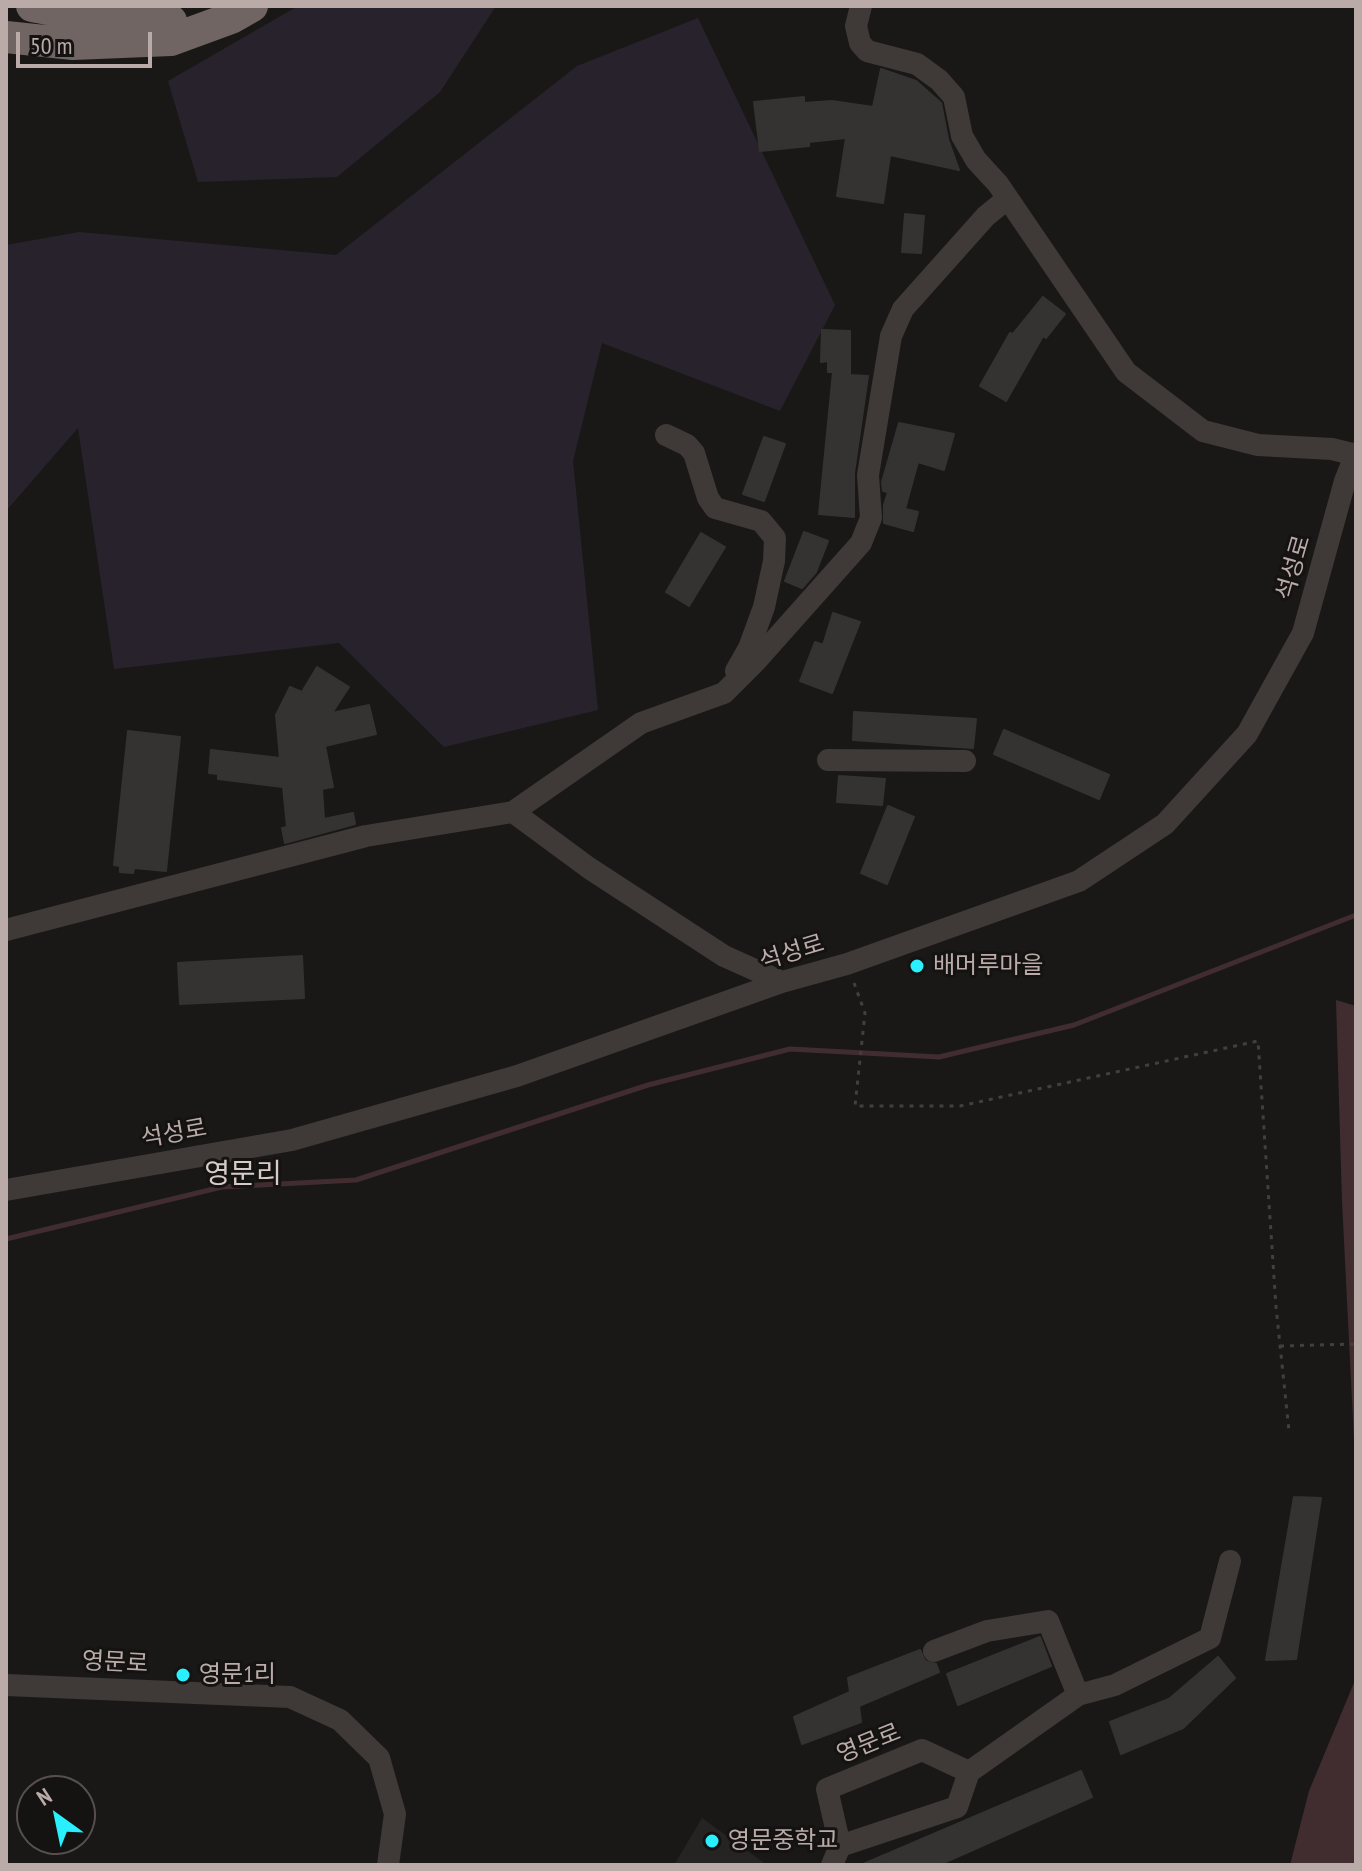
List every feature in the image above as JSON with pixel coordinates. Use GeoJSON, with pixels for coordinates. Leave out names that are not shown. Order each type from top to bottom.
{"type":"FeatureCollection","features":[{"type":"Feature","properties":{"kind":"highway"},"geometry":{"type":"LineString","coordinates":[[32,6],[91,17],[177,22],[211,6]]}},
{"type":"Feature","properties":{"kind":"highway"},"geometry":{"type":"LineString","coordinates":[[6,37],[73,44],[171,40],[231,18],[252,6]]}},
{"type":"Feature","properties":{"kind":"street"},"geometry":{"type":"LineString","coordinates":[[861,6],[856,26],[860,43],[867,51],[917,64],[939,80],[954,97],[962,136],[976,160],[1007,199],[1126,372],[1203,431],[1258,445],[1332,449],[1356,454]]}},
{"type":"Feature","properties":{"kind":"street"},"geometry":{"type":"LineString","coordinates":[[6,930],[366,836],[513,812],[641,723],[724,693],[861,543],[871,518],[868,475],[891,336],[903,309],[986,216],[1007,199]]}},
{"type":"Feature","properties":{"kind":"street"},"geometry":{"type":"LineString","coordinates":[[666,435],[687,445],[694,453],[708,498],[715,508],[761,521],[775,538],[774,561],[764,607],[749,648],[724,693]]}},
{"type":"Feature","properties":{"kind":"street","name":"석성로"},"geometry":{"type":"LineString","coordinates":[[6,1190],[292,1140],[517,1076],[1079,881],[1165,824],[1247,734],[1303,633],[1345,481],[1356,454]]}},
{"type":"Feature","properties":{"kind":"street"},"geometry":{"type":"LineString","coordinates":[[828,760],[965,761]]}},
{"type":"Feature","properties":{"kind":"street"},"geometry":{"type":"LineString","coordinates":[[513,812],[589,868],[724,956],[782,982]]}},
{"type":"Feature","properties":{"kind":"street"},"geometry":{"type":"LineString","coordinates":[[969,1772],[1078,1695],[1115,1685],[1210,1638],[1230,1561]]}},
{"type":"Feature","properties":{"kind":"street"},"geometry":{"type":"LineString","coordinates":[[934,1651],[987,1631],[1048,1621],[1078,1695]]}},
{"type":"Feature","properties":{"kind":"street","name":"영문로"},"geometry":{"type":"LineString","coordinates":[[6,1685],[290,1697],[340,1720],[379,1758],[395,1814],[388,1865]]}},
{"type":"Feature","properties":{"kind":"street","name":"영문로"},"geometry":{"type":"LineString","coordinates":[[922,1750],[969,1772],[957,1807],[836,1856],[827,1789],[922,1750]]}},
{"type":"Feature","properties":{"kind":"path"},"geometry":{"type":"LineString","coordinates":[[847,964],[865,1013],[855,1106],[960,1106],[1258,1041],[1289,1431]]}},
{"type":"Feature","properties":{"kind":"path"},"geometry":{"type":"LineString","coordinates":[[1280,1346],[1356,1344]]}},
{"type":"Feature","properties":{"kind":"shaded area"},"geometry":{"type":"Polygon","coordinates":[[[298,6],[496,6],[440,92],[337,177],[198,182],[168,81],[298,6]]]}},
{"type":"Feature","properties":{"kind":"shaded area"},"geometry":{"type":"Polygon","coordinates":[[[698,18],[835,305],[780,411],[602,343],[573,461],[598,710],[444,747],[339,643],[114,669],[78,428],[6,511],[6,245],[79,232],[336,255],[577,66],[698,18]]]}},
{"type":"Feature","properties":{"kind":"shaded area"},"geometry":{"type":"Polygon","coordinates":[[[1336,1000],[1356,1006],[1356,1480],[1342,1201],[1336,1000]]]}},
{"type":"Feature","properties":{"kind":"shaded area"},"geometry":{"type":"Polygon","coordinates":[[[1356,1678],[1356,1865],[1290,1865],[1309,1791],[1356,1678]]]}},
{"type":"Feature","properties":{"kind":"shaded area","name":"영문중학교"},"geometry":{"type":"Polygon","coordinates":[[[702,1818],[767,1865],[674,1865],[702,1818]]]}},
{"type":"Feature","properties":{"kind":"building"},"geometry":{"type":"Polygon","coordinates":[[[881,69],[916,81],[941,103],[948,139],[959,170],[890,155],[883,203],[837,196],[846,138],[760,151],[754,102],[804,97],[804,103],[832,101],[873,107],[881,69]]]}},
{"type":"Feature","properties":{"kind":"building"},"geometry":{"type":"Polygon","coordinates":[[[905,214],[924,216],[921,253],[902,252],[905,214]]]}},
{"type":"Feature","properties":{"kind":"building"},"geometry":{"type":"Polygon","coordinates":[[[1043,297],[1065,314],[1046,338],[1043,336],[1006,401],[980,386],[1010,333],[1013,334],[1043,297]]]}},
{"type":"Feature","properties":{"kind":"building"},"geometry":{"type":"Polygon","coordinates":[[[822,330],[850,331],[850,375],[868,376],[854,473],[854,517],[819,514],[833,372],[828,372],[828,361],[821,362],[822,330]]]}},
{"type":"Feature","properties":{"kind":"building"},"geometry":{"type":"Polygon","coordinates":[[[899,423],[954,434],[944,470],[918,462],[905,509],[918,512],[913,531],[884,523],[888,492],[883,491],[882,482],[899,423]]]}},
{"type":"Feature","properties":{"kind":"building"},"geometry":{"type":"Polygon","coordinates":[[[764,437],[785,444],[764,501],[743,494],[764,437]]]}},
{"type":"Feature","properties":{"kind":"building"},"geometry":{"type":"Polygon","coordinates":[[[804,532],[828,541],[816,572],[802,588],[785,581],[804,532]]]}},
{"type":"Feature","properties":{"kind":"building"},"geometry":{"type":"Polygon","coordinates":[[[701,533],[725,547],[689,606],[666,592],[701,533]]]}},
{"type":"Feature","properties":{"kind":"building"},"geometry":{"type":"Polygon","coordinates":[[[833,613],[860,622],[832,693],[800,681],[815,642],[823,645],[833,613]]]}},
{"type":"Feature","properties":{"kind":"building"},"geometry":{"type":"Polygon","coordinates":[[[317,667],[349,687],[332,713],[369,705],[376,734],[325,746],[333,787],[322,789],[324,819],[353,813],[355,824],[285,843],[282,828],[287,827],[283,787],[218,779],[218,774],[209,773],[211,750],[280,758],[276,715],[290,687],[302,692],[317,667]]]}},
{"type":"Feature","properties":{"kind":"building"},"geometry":{"type":"Polygon","coordinates":[[[854,712],[976,719],[973,748],[853,740],[854,712]]]}},
{"type":"Feature","properties":{"kind":"building"},"geometry":{"type":"Polygon","coordinates":[[[1004,730],[1109,775],[1099,799],[994,754],[1004,730]]]}},
{"type":"Feature","properties":{"kind":"building"},"geometry":{"type":"Polygon","coordinates":[[[128,731],[180,737],[166,871],[134,868],[133,873],[120,872],[120,866],[114,865],[128,731]]]}},
{"type":"Feature","properties":{"kind":"building"},"geometry":{"type":"Polygon","coordinates":[[[839,776],[885,779],[882,805],[837,802],[839,776]]]}},
{"type":"Feature","properties":{"kind":"building"},"geometry":{"type":"Polygon","coordinates":[[[888,806],[914,817],[887,884],[861,873],[888,806]]]}},
{"type":"Feature","properties":{"kind":"building"},"geometry":{"type":"Polygon","coordinates":[[[302,956],[304,998],[180,1004],[178,963],[302,956]]]}},
{"type":"Feature","properties":{"kind":"building"},"geometry":{"type":"Polygon","coordinates":[[[1294,1497],[1321,1498],[1296,1659],[1266,1660],[1294,1497]]]}},
{"type":"Feature","properties":{"kind":"building"},"geometry":{"type":"Polygon","coordinates":[[[1040,1637],[1051,1666],[958,1705],[947,1674],[1040,1637]]]}},
{"type":"Feature","properties":{"kind":"building"},"geometry":{"type":"Polygon","coordinates":[[[920,1650],[925,1661],[936,1664],[939,1672],[859,1706],[861,1722],[802,1744],[794,1717],[850,1692],[848,1678],[920,1650]]]}},
{"type":"Feature","properties":{"kind":"building"},"geometry":{"type":"Polygon","coordinates":[[[1218,1657],[1235,1678],[1183,1728],[1121,1754],[1110,1722],[1169,1699],[1218,1657]]]}},
{"type":"Feature","properties":{"kind":"building"},"geometry":{"type":"Polygon","coordinates":[[[1081,1771],[1092,1797],[939,1865],[861,1865],[1081,1771]]]}},
{"type":"Feature","properties":{"kind":"waterway"},"geometry":{"type":"LineString","coordinates":[[6,1239],[222,1187],[356,1180],[648,1085],[790,1049],[939,1057],[1074,1025],[1356,915]]}},
{"type":"Feature","properties":{"kind":"place","name":"배머루마을"},"geometry":{"type":"Point","coordinates":[917,966]}},
{"type":"Feature","properties":{"kind":"place","name":"영문1리"},"geometry":{"type":"Point","coordinates":[183,1675]}},
{"type":"Feature","properties":{"kind":"place","name":"영문중학교"},"geometry":{"type":"Point","coordinates":[712,1841]}},
{"type":"Feature","properties":{"kind":"district","name":"영문리"},"geometry":{"type":"Point","coordinates":[243,1175]}}]}
